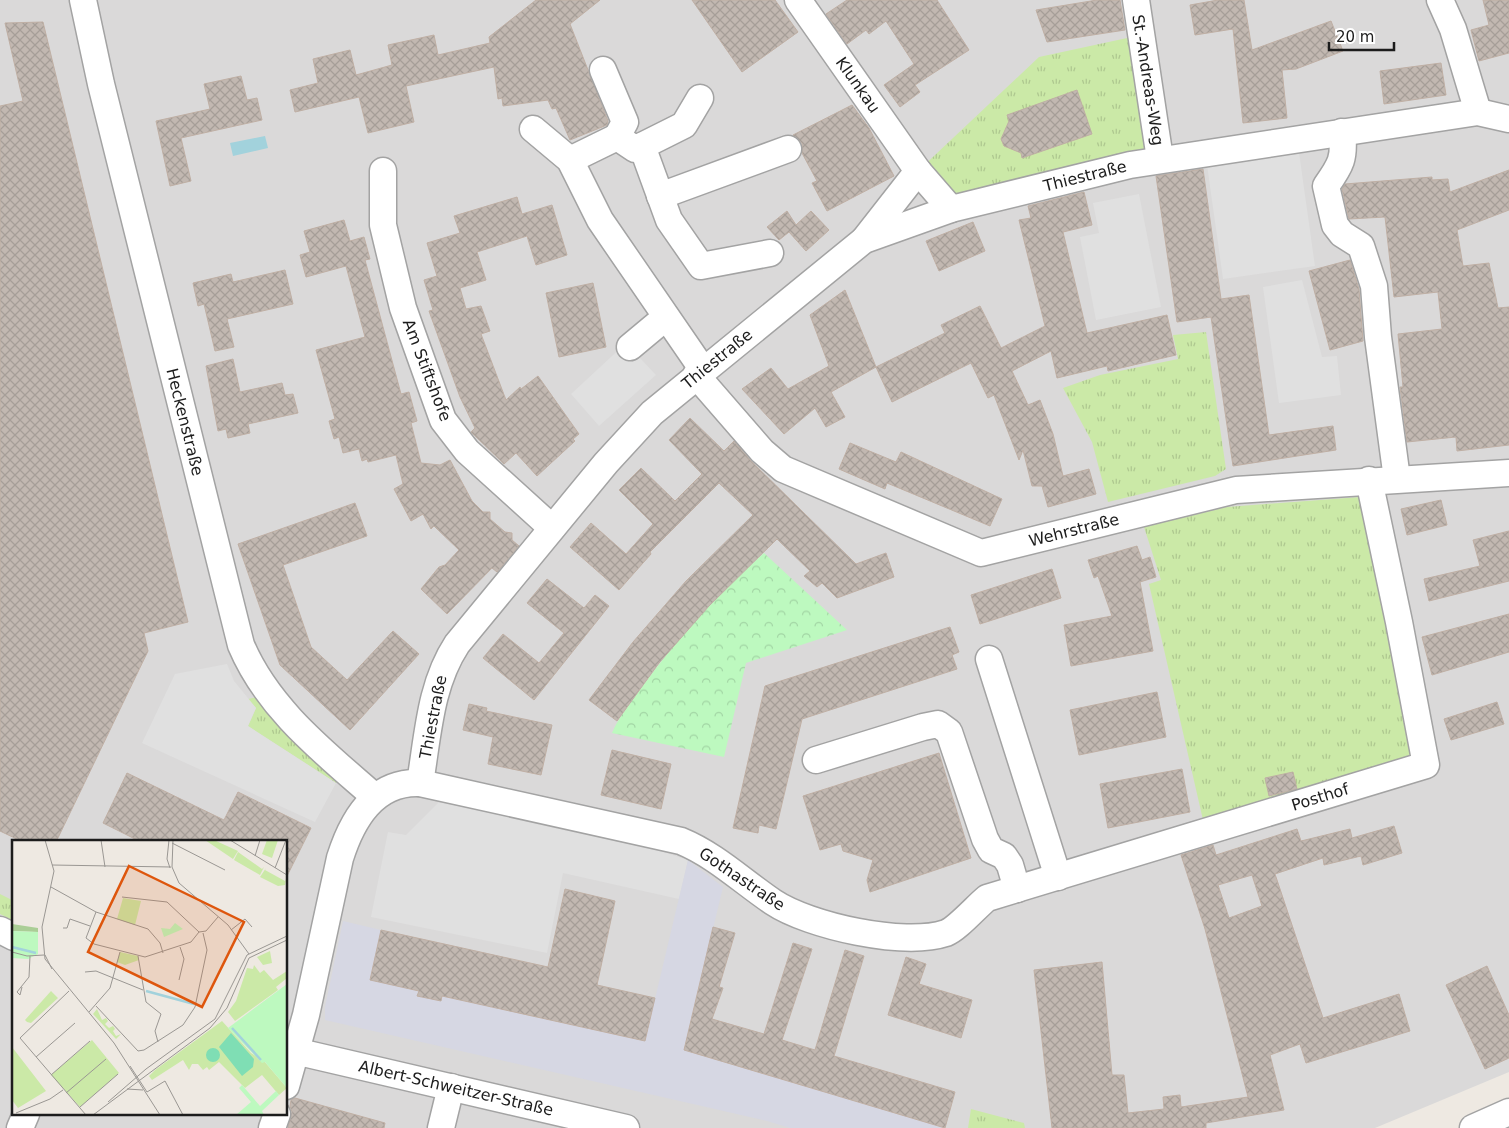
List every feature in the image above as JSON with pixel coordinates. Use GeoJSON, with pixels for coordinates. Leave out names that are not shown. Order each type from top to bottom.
{"type":"FeatureCollection","features":[{"type":"Feature","properties":{"kind":"street","name":"Heckenstraße"},"geometry":{"type":"LineString","coordinates":[[83,0],[103,94],[241,645],[259,680],[272,699],[298,728],[375,797]]}},
{"type":"Feature","properties":{"kind":"street","name":"Klunkau"},"geometry":{"type":"LineString","coordinates":[[798,0],[918,171],[951,209]]}},
{"type":"Feature","properties":{"kind":"street","name":"St.-Andreas-Weg"},"geometry":{"type":"LineString","coordinates":[[1136,0],[1160,159]]}},
{"type":"Feature","properties":{"kind":"street"},"geometry":{"type":"LineString","coordinates":[[1440,0],[1453,29],[1478,112]]}},
{"type":"Feature","properties":{"kind":"street"},"geometry":{"type":"LineString","coordinates":[[533,128],[570,160],[617,138],[625,122],[603,70]]}},
{"type":"Feature","properties":{"kind":"street"},"geometry":{"type":"LineString","coordinates":[[617,138],[635,149],[642,146],[684,125],[700,98]]}},
{"type":"Feature","properties":{"kind":"street","name":"Thiestraße"},"geometry":{"type":"LineString","coordinates":[[420,783],[435,690],[443,667],[457,644],[606,463],[645,420],[699,372],[864,240],[951,209],[1160,159],[1478,112],[1509,119]]}},
{"type":"Feature","properties":{"kind":"street"},"geometry":{"type":"LineString","coordinates":[[1342,132],[1344,150],[1341,165],[1326,186],[1336,225],[1342,234],[1361,246],[1374,286],[1378,336],[1397,479]]}},
{"type":"Feature","properties":{"kind":"street"},"geometry":{"type":"LineString","coordinates":[[642,146],[670,220],[701,266],[770,253]]}},
{"type":"Feature","properties":{"kind":"street"},"geometry":{"type":"LineString","coordinates":[[660,196],[788,149]]}},
{"type":"Feature","properties":{"kind":"street","name":"Wehrstraße"},"geometry":{"type":"LineString","coordinates":[[570,160],[600,220],[666,317],[699,372],[762,451],[783,469],[981,553],[1236,490],[1369,480],[1509,473]]}},
{"type":"Feature","properties":{"kind":"street","name":"Am Stiftshofe"},"geometry":{"type":"LineString","coordinates":[[383,171],[383,225],[403,308],[443,420],[467,451],[552,528]]}},
{"type":"Feature","properties":{"kind":"street"},"geometry":{"type":"LineString","coordinates":[[864,240],[918,171]]}},
{"type":"Feature","properties":{"kind":"street"},"geometry":{"type":"LineString","coordinates":[[630,348],[666,317]]}},
{"type":"Feature","properties":{"kind":"street","name":"Posthof"},"geometry":{"type":"LineString","coordinates":[[948,933],[987,898],[1426,765],[1399,622],[1369,480]]}},
{"type":"Feature","properties":{"kind":"street"},"geometry":{"type":"LineString","coordinates":[[989,659],[1058,876]]}},
{"type":"Feature","properties":{"kind":"street"},"geometry":{"type":"LineString","coordinates":[[816,760],[938,724],[949,732],[985,839],[991,850],[1004,856],[1010,866],[1017,889]]}},
{"type":"Feature","properties":{"kind":"street"},"geometry":{"type":"LineString","coordinates":[[288,1074],[292,1050],[340,858],[356,819],[375,797],[394,786],[407,782],[420,783]]}},
{"type":"Feature","properties":{"kind":"street","name":"Gothastraße"},"geometry":{"type":"LineString","coordinates":[[420,783],[681,841],[716,860],[792,913],[831,926],[895,936],[948,933]]}},
{"type":"Feature","properties":{"kind":"street"},"geometry":{"type":"LineString","coordinates":[[0,930],[12,937]]}},
{"type":"Feature","properties":{"kind":"street","name":"Albert-Schweitzer-Straße"},"geometry":{"type":"LineString","coordinates":[[292,1050],[626,1128]]}},
{"type":"Feature","properties":{"kind":"street"},"geometry":{"type":"LineString","coordinates":[[441,1128],[450,1086]]}},
{"type":"Feature","properties":{"kind":"street"},"geometry":{"type":"LineString","coordinates":[[1474,1128],[1509,1112]]}},
{"type":"Feature","properties":{"kind":"street"},"geometry":{"type":"LineString","coordinates":[[20,1128],[25,1116]]}},
{"type":"Feature","properties":{"kind":"street"},"geometry":{"type":"LineString","coordinates":[[272,1128],[276,1116]]}},
{"type":"Feature","properties":{"kind":"shaded area"},"geometry":{"type":"Polygon","coordinates":[[[0,0],[1509,0],[1509,1072],[1375,1128],[0,1128],[0,0]]]}},
{"type":"Feature","properties":{"kind":"shaded area"},"geometry":{"type":"Polygon","coordinates":[[[1298,145],[1315,266],[1223,279],[1206,158],[1298,145]]]}},
{"type":"Feature","properties":{"kind":"shaded area"},"geometry":{"type":"Polygon","coordinates":[[[1139,194],[1161,307],[1096,320],[1080,237],[1099,233],[1093,203],[1139,194]]]}},
{"type":"Feature","properties":{"kind":"shaded area"},"geometry":{"type":"Polygon","coordinates":[[[1302,280],[1322,357],[1337,356],[1341,395],[1279,403],[1263,287],[1302,280]]]}},
{"type":"Feature","properties":{"kind":"shaded area"},"geometry":{"type":"Polygon","coordinates":[[[626,343],[656,375],[599,426],[571,394],[626,343]]]}},
{"type":"Feature","properties":{"kind":"shaded area"},"geometry":{"type":"Polygon","coordinates":[[[227,664],[234,681],[256,708],[248,726],[336,783],[315,822],[142,743],[175,674],[227,664]]]}},
{"type":"Feature","properties":{"kind":"shaded area"},"geometry":{"type":"Polygon","coordinates":[[[439,802],[632,842],[688,860],[679,899],[563,873],[547,953],[371,917],[388,832],[406,835],[439,802]]]}},
{"type":"Feature","properties":{"kind":"shaded area"},"geometry":{"type":"Polygon","coordinates":[[[688,860],[723,887],[684,1050],[945,1128],[790,1128],[767,1121],[325,1020],[325,1007],[343,921],[381,930],[370,979],[419,991],[417,995],[442,996],[645,1041],[688,860]]]}},
{"type":"Feature","properties":{"kind":"green space"},"geometry":{"type":"Polygon","coordinates":[[[1141,35],[1160,159],[951,209],[918,171],[1039,57],[1141,35]]]}},
{"type":"Feature","properties":{"kind":"green space"},"geometry":{"type":"Polygon","coordinates":[[[1206,332],[1226,469],[1215,476],[1108,502],[1092,442],[1063,388],[1100,375],[1178,359],[1173,335],[1206,332]]]}},
{"type":"Feature","properties":{"kind":"green space"},"geometry":{"type":"Polygon","coordinates":[[[1360,497],[1413,748],[1407,760],[1203,820],[1149,584],[1161,580],[1144,527],[1227,507],[1360,497]]]}},
{"type":"Feature","properties":{"kind":"green space"},"geometry":{"type":"Polygon","coordinates":[[[764,553],[847,630],[746,663],[724,757],[612,733],[641,688],[684,634],[714,600],[764,553]]]}},
{"type":"Feature","properties":{"kind":"green space"},"geometry":{"type":"Polygon","coordinates":[[[257,697],[289,738],[337,780],[336,783],[248,726],[256,708],[248,699],[257,697]]]}},
{"type":"Feature","properties":{"kind":"green space"},"geometry":{"type":"Polygon","coordinates":[[[0,894],[12,900],[12,920],[0,914],[0,894]]]}},
{"type":"Feature","properties":{"kind":"green space"},"geometry":{"type":"Polygon","coordinates":[[[971,1109],[1024,1123],[1025,1128],[968,1128],[971,1109]]]}},
{"type":"Feature","properties":{"kind":"water"},"geometry":{"type":"Polygon","coordinates":[[[265,136],[268,148],[233,156],[230,143],[265,136]]]}},
{"type":"Feature","properties":{"kind":"building"},"geometry":{"type":"Polygon","coordinates":[[[536,0],[600,0],[570,24],[608,121],[607,125],[570,140],[556,108],[552,109],[548,100],[503,106],[502,98],[498,99],[494,67],[406,86],[414,122],[368,133],[359,97],[295,112],[290,90],[318,83],[313,59],[350,50],[356,75],[392,65],[388,45],[434,35],[438,55],[490,43],[489,37],[536,0]]]}},
{"type":"Feature","properties":{"kind":"building"},"geometry":{"type":"Polygon","coordinates":[[[692,0],[775,0],[798,32],[742,72],[692,0]]]}},
{"type":"Feature","properties":{"kind":"building"},"geometry":{"type":"Polygon","coordinates":[[[847,0],[937,0],[969,50],[915,85],[920,92],[900,107],[884,85],[914,64],[886,21],[869,34],[866,30],[847,44],[826,14],[847,0]]]}},
{"type":"Feature","properties":{"kind":"building"},"geometry":{"type":"Polygon","coordinates":[[[1097,0],[1120,0],[1125,30],[1047,42],[1036,10],[1097,0]]]}},
{"type":"Feature","properties":{"kind":"building"},"geometry":{"type":"Polygon","coordinates":[[[1218,0],[1244,0],[1252,50],[1331,21],[1343,51],[1296,69],[1282,70],[1287,118],[1243,123],[1233,29],[1195,35],[1190,5],[1218,0]]]}},
{"type":"Feature","properties":{"kind":"building"},"geometry":{"type":"Polygon","coordinates":[[[1483,0],[1509,0],[1509,53],[1479,61],[1471,30],[1489,25],[1483,0]]]}},
{"type":"Feature","properties":{"kind":"building"},"geometry":{"type":"Polygon","coordinates":[[[43,22],[188,622],[144,633],[148,651],[57,840],[19,840],[0,831],[0,106],[23,101],[5,23],[43,22]]]}},
{"type":"Feature","properties":{"kind":"building"},"geometry":{"type":"Polygon","coordinates":[[[1441,63],[1446,95],[1384,104],[1380,71],[1441,63]]]}},
{"type":"Feature","properties":{"kind":"building"},"geometry":{"type":"Polygon","coordinates":[[[241,76],[247,100],[257,98],[262,120],[181,138],[191,181],[170,186],[156,121],[210,109],[204,84],[241,76]]]}},
{"type":"Feature","properties":{"kind":"building"},"geometry":{"type":"Polygon","coordinates":[[[1077,90],[1092,134],[1022,158],[1021,153],[1004,146],[1001,139],[1009,121],[1007,115],[1077,90]]]}},
{"type":"Feature","properties":{"kind":"building"},"geometry":{"type":"Polygon","coordinates":[[[852,105],[869,128],[894,176],[827,211],[812,183],[817,181],[802,153],[802,143],[793,135],[852,105]]]}},
{"type":"Feature","properties":{"kind":"building"},"geometry":{"type":"Polygon","coordinates":[[[1203,169],[1221,299],[1249,295],[1269,435],[1333,426],[1336,450],[1233,466],[1211,317],[1177,322],[1156,176],[1203,169]]]}},
{"type":"Feature","properties":{"kind":"building"},"geometry":{"type":"Polygon","coordinates":[[[1509,170],[1509,210],[1457,230],[1463,266],[1489,263],[1498,308],[1509,307],[1509,445],[1457,451],[1456,437],[1407,442],[1400,387],[1403,387],[1398,334],[1442,329],[1438,292],[1394,297],[1385,217],[1349,219],[1342,189],[1345,184],[1432,177],[1432,180],[1448,179],[1450,192],[1509,170]]]}},
{"type":"Feature","properties":{"kind":"building"},"geometry":{"type":"Polygon","coordinates":[[[1084,192],[1092,225],[1063,232],[1087,333],[1167,315],[1176,355],[1108,371],[1107,366],[1057,378],[1051,351],[1012,371],[1028,405],[1040,400],[1053,434],[1063,476],[1089,469],[1096,494],[1048,507],[1042,486],[1032,486],[1023,450],[1019,460],[994,395],[988,398],[971,363],[892,402],[876,367],[945,333],[941,325],[980,306],[1001,348],[1045,326],[1019,220],[1031,218],[1028,206],[1084,192]]]}},
{"type":"Feature","properties":{"kind":"building"},"geometry":{"type":"Polygon","coordinates":[[[517,197],[522,214],[552,205],[567,255],[536,265],[527,236],[477,252],[486,280],[460,288],[466,309],[481,306],[490,331],[481,334],[506,400],[520,387],[521,389],[538,376],[579,434],[573,439],[575,441],[537,476],[516,453],[504,464],[471,432],[475,428],[460,397],[429,311],[433,310],[424,280],[437,276],[427,243],[460,233],[454,216],[517,197]]]}},
{"type":"Feature","properties":{"kind":"building"},"geometry":{"type":"Polygon","coordinates":[[[787,211],[796,225],[811,211],[829,230],[806,251],[789,232],[779,240],[767,227],[787,211]]]}},
{"type":"Feature","properties":{"kind":"building"},"geometry":{"type":"Polygon","coordinates":[[[344,220],[350,241],[364,237],[370,259],[365,260],[401,394],[409,392],[417,421],[411,423],[421,463],[440,465],[450,460],[472,501],[483,512],[490,512],[490,519],[505,532],[512,533],[512,540],[519,546],[497,572],[492,568],[447,614],[421,589],[439,567],[445,565],[459,550],[434,526],[431,529],[423,514],[411,521],[394,489],[403,484],[396,455],[368,462],[367,459],[362,461],[359,449],[343,453],[339,437],[334,439],[329,421],[335,419],[316,350],[365,337],[346,266],[306,277],[300,255],[310,252],[304,231],[344,220]]]}},
{"type":"Feature","properties":{"kind":"building"},"geometry":{"type":"Polygon","coordinates":[[[973,222],[985,251],[939,271],[926,241],[973,222]]]}},
{"type":"Feature","properties":{"kind":"building"},"geometry":{"type":"Polygon","coordinates":[[[1350,260],[1359,289],[1363,341],[1330,350],[1309,271],[1350,260]]]}},
{"type":"Feature","properties":{"kind":"building"},"geometry":{"type":"Polygon","coordinates":[[[285,270],[293,304],[227,319],[234,347],[215,351],[204,304],[198,306],[193,283],[231,274],[233,282],[285,270]]]}},
{"type":"Feature","properties":{"kind":"building"},"geometry":{"type":"Polygon","coordinates":[[[593,283],[606,347],[559,357],[546,293],[593,283]]]}},
{"type":"Feature","properties":{"kind":"building"},"geometry":{"type":"Polygon","coordinates":[[[845,290],[876,367],[831,392],[845,417],[826,427],[815,408],[784,434],[742,389],[771,368],[788,389],[829,366],[810,315],[845,290]]]}},
{"type":"Feature","properties":{"kind":"building"},"geometry":{"type":"Polygon","coordinates":[[[233,359],[240,392],[282,383],[285,395],[293,394],[298,413],[248,424],[250,433],[228,438],[226,429],[218,431],[206,366],[233,359]]]}},
{"type":"Feature","properties":{"kind":"building"},"geometry":{"type":"Polygon","coordinates":[[[690,418],[724,451],[734,441],[751,461],[856,564],[886,553],[894,577],[837,598],[822,583],[817,587],[804,576],[810,571],[777,539],[709,606],[659,663],[617,721],[589,700],[633,642],[686,581],[753,515],[719,483],[650,552],[651,554],[619,590],[570,547],[591,523],[626,554],[653,524],[619,490],[641,468],[675,501],[702,474],[669,440],[690,418]]]}},
{"type":"Feature","properties":{"kind":"building"},"geometry":{"type":"Polygon","coordinates":[[[850,443],[896,462],[901,452],[1002,499],[990,526],[887,483],[885,489],[839,469],[850,443]]]}},
{"type":"Feature","properties":{"kind":"building"},"geometry":{"type":"Polygon","coordinates":[[[1441,500],[1447,525],[1407,535],[1401,509],[1441,500]]]}},
{"type":"Feature","properties":{"kind":"building"},"geometry":{"type":"Polygon","coordinates":[[[355,503],[367,536],[283,565],[311,647],[347,680],[393,631],[419,654],[350,730],[280,665],[238,544],[355,503]]]}},
{"type":"Feature","properties":{"kind":"building"},"geometry":{"type":"Polygon","coordinates":[[[1509,531],[1509,581],[1429,601],[1424,579],[1480,566],[1473,540],[1509,531]]]}},
{"type":"Feature","properties":{"kind":"building"},"geometry":{"type":"Polygon","coordinates":[[[1137,546],[1142,560],[1150,557],[1156,577],[1140,582],[1153,651],[1071,666],[1064,625],[1112,616],[1098,576],[1094,578],[1088,560],[1137,546]]]}},
{"type":"Feature","properties":{"kind":"building"},"geometry":{"type":"Polygon","coordinates":[[[1052,569],[1061,598],[980,624],[971,595],[1052,569]]]}},
{"type":"Feature","properties":{"kind":"building"},"geometry":{"type":"Polygon","coordinates":[[[547,579],[584,608],[595,595],[609,606],[534,700],[483,658],[503,634],[539,663],[564,633],[527,603],[547,579]]]}},
{"type":"Feature","properties":{"kind":"building"},"geometry":{"type":"Polygon","coordinates":[[[1509,614],[1509,652],[1432,675],[1422,637],[1509,614]]]}},
{"type":"Feature","properties":{"kind":"building"},"geometry":{"type":"Polygon","coordinates":[[[950,627],[959,652],[952,655],[957,669],[802,719],[776,829],[759,825],[758,833],[733,828],[765,686],[950,627]]]}},
{"type":"Feature","properties":{"kind":"building"},"geometry":{"type":"Polygon","coordinates":[[[1157,692],[1166,737],[1079,755],[1070,710],[1157,692]]]}},
{"type":"Feature","properties":{"kind":"building"},"geometry":{"type":"Polygon","coordinates":[[[1497,702],[1504,724],[1451,740],[1444,719],[1497,702]]]}},
{"type":"Feature","properties":{"kind":"building"},"geometry":{"type":"Polygon","coordinates":[[[469,704],[487,708],[486,711],[552,725],[541,775],[488,764],[493,737],[463,730],[469,704]]]}},
{"type":"Feature","properties":{"kind":"building"},"geometry":{"type":"Polygon","coordinates":[[[612,750],[671,764],[661,809],[601,795],[612,750]]]}},
{"type":"Feature","properties":{"kind":"building"},"geometry":{"type":"Polygon","coordinates":[[[939,753],[971,858],[870,892],[867,880],[873,860],[843,851],[841,844],[820,850],[803,796],[939,753]]]}},
{"type":"Feature","properties":{"kind":"building"},"geometry":{"type":"Polygon","coordinates":[[[1182,769],[1190,812],[1108,828],[1100,784],[1182,769]]]}},
{"type":"Feature","properties":{"kind":"building"},"geometry":{"type":"Polygon","coordinates":[[[1293,772],[1297,789],[1269,796],[1265,778],[1293,772]]]}},
{"type":"Feature","properties":{"kind":"building"},"geometry":{"type":"Polygon","coordinates":[[[127,773],[224,820],[238,792],[311,828],[288,874],[288,840],[137,840],[103,823],[127,773]]]}},
{"type":"Feature","properties":{"kind":"building"},"geometry":{"type":"Polygon","coordinates":[[[1394,826],[1402,853],[1363,865],[1361,856],[1324,865],[1323,858],[1275,874],[1323,1018],[1399,994],[1410,1031],[1306,1063],[1300,1044],[1270,1055],[1284,1110],[1206,1123],[1206,1128],[1052,1128],[1034,970],[1102,962],[1112,1075],[1124,1075],[1128,1113],[1164,1109],[1163,1097],[1180,1095],[1181,1107],[1248,1097],[1205,929],[1181,855],[1213,845],[1216,855],[1297,829],[1301,841],[1350,829],[1352,838],[1394,826]],[[1252,875],[1218,885],[1229,918],[1262,906],[1252,875]]]}},
{"type":"Feature","properties":{"kind":"building"},"geometry":{"type":"Polygon","coordinates":[[[565,889],[615,901],[597,985],[655,998],[645,1041],[442,996],[441,1001],[417,996],[419,991],[370,980],[381,930],[548,967],[565,889]]]}},
{"type":"Feature","properties":{"kind":"building"},"geometry":{"type":"Polygon","coordinates":[[[713,927],[735,933],[719,987],[723,988],[712,1019],[764,1034],[793,943],[812,949],[782,1040],[815,1050],[845,950],[864,956],[834,1056],[955,1092],[945,1128],[684,1050],[713,927]]]}},
{"type":"Feature","properties":{"kind":"building"},"geometry":{"type":"Polygon","coordinates":[[[906,957],[926,964],[919,984],[972,1000],[961,1038],[888,1015],[906,957]]]}},
{"type":"Feature","properties":{"kind":"building"},"geometry":{"type":"Polygon","coordinates":[[[1487,966],[1509,1015],[1509,1058],[1485,1069],[1446,985],[1487,966]]]}},
{"type":"Feature","properties":{"kind":"building"},"geometry":{"type":"Polygon","coordinates":[[[295,1098],[385,1123],[384,1128],[288,1128],[292,1112],[291,1100],[295,1098]]]}}]}
